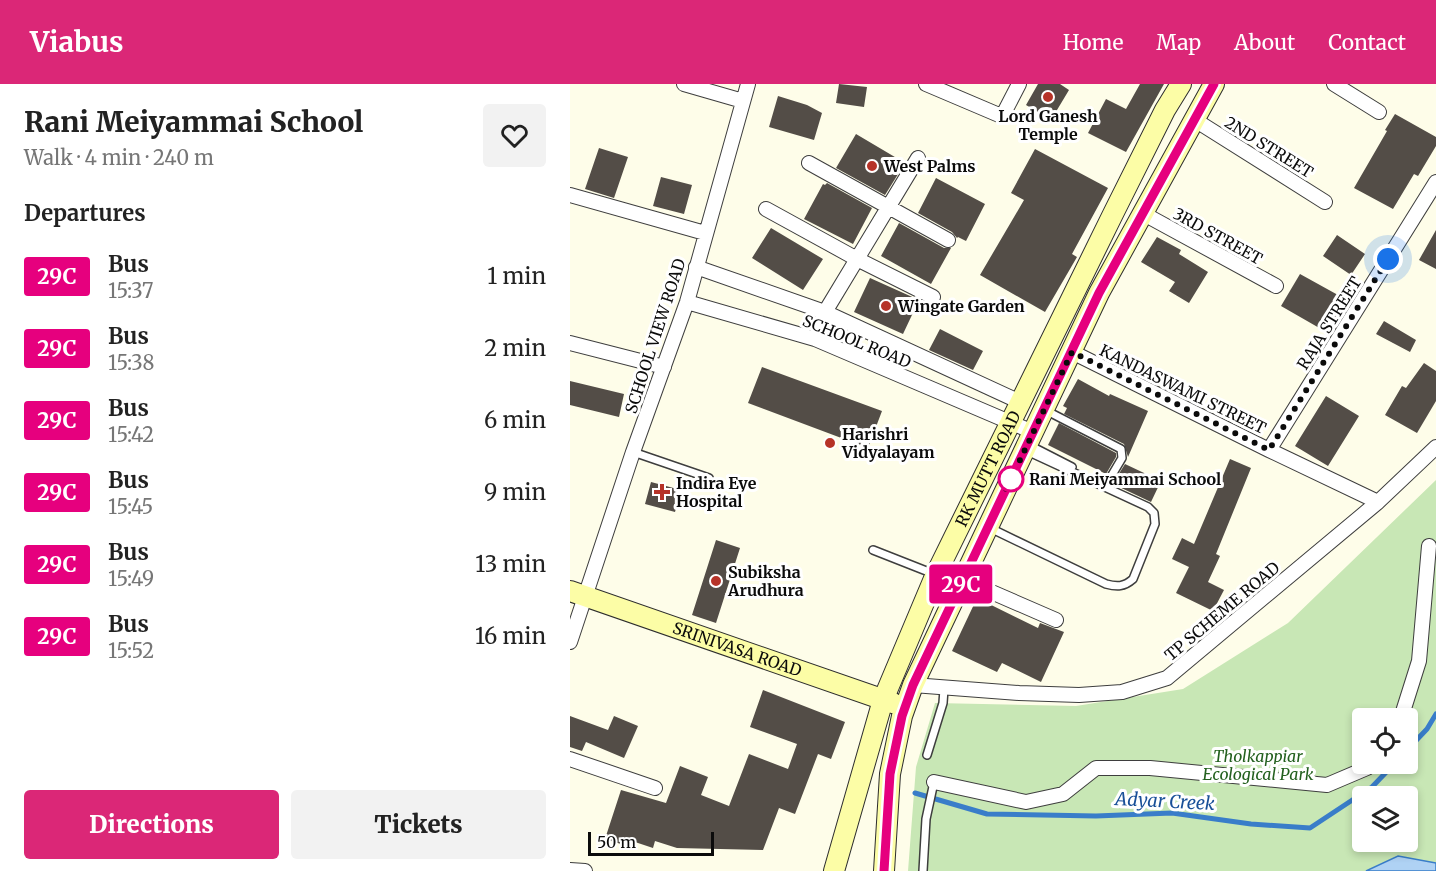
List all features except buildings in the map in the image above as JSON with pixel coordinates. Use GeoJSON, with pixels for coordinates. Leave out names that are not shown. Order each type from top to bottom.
{"type":"FeatureCollection","features":[{"type":"Feature","properties":{"kind":"main road","name":"RK MUTT ROAD"},"geometry":{"type":"LineString","coordinates":[[834,871],[883,700],[936,574],[1123,193],[1181,84]]}},
{"type":"Feature","properties":{"kind":"main road","name":"RK MUTT ROAD"},"geometry":{"type":"LineString","coordinates":[[884,871],[890,774],[905,708],[913,685],[1099,293],[1214,84]]}},
{"type":"Feature","properties":{"kind":"main road","name":"SRINIVASA ROAD"},"geometry":{"type":"LineString","coordinates":[[578,593],[905,708]]}},
{"type":"Feature","properties":{"kind":"street"},"geometry":{"type":"LineString","coordinates":[[684,84],[744,102]]}},
{"type":"Feature","properties":{"kind":"street","name":"SCHOOL VIEW ROAD"},"geometry":{"type":"LineString","coordinates":[[570,642],[578,593],[633,452],[687,302],[748,84]]}},
{"type":"Feature","properties":{"kind":"street"},"geometry":{"type":"LineString","coordinates":[[926,84],[999,115],[1004,113],[1019,84]]}},
{"type":"Feature","properties":{"kind":"street"},"geometry":{"type":"LineString","coordinates":[[1334,84],[1379,112]]}},
{"type":"Feature","properties":{"kind":"street","name":"2ND STREET"},"geometry":{"type":"LineString","coordinates":[[1195,120],[1325,202]]}},
{"type":"Feature","properties":{"kind":"street"},"geometry":{"type":"LineString","coordinates":[[815,339],[825,312],[918,158]]}},
{"type":"Feature","properties":{"kind":"street"},"geometry":{"type":"LineString","coordinates":[[809,163],[948,240]]}},
{"type":"Feature","properties":{"kind":"street","name":"RAJA STREET"},"geometry":{"type":"LineString","coordinates":[[1269,450],[1436,182]]}},
{"type":"Feature","properties":{"kind":"street"},"geometry":{"type":"LineString","coordinates":[[570,195],[705,233]]}},
{"type":"Feature","properties":{"kind":"street"},"geometry":{"type":"LineString","coordinates":[[766,209],[857,259],[933,297]]}},
{"type":"Feature","properties":{"kind":"street","name":"3RD STREET"},"geometry":{"type":"LineString","coordinates":[[1144,214],[1276,286]]}},
{"type":"Feature","properties":{"kind":"street"},"geometry":{"type":"LineString","coordinates":[[696,267],[825,312],[1020,402]]}},
{"type":"Feature","properties":{"kind":"street","name":"SCHOOL ROAD"},"geometry":{"type":"LineString","coordinates":[[687,302],[815,339],[1010,423],[1029,442]]}},
{"type":"Feature","properties":{"kind":"street"},"geometry":{"type":"LineString","coordinates":[[570,343],[664,367]]}},
{"type":"Feature","properties":{"kind":"street","name":"KANDASWAMI STREET"},"geometry":{"type":"LineString","coordinates":[[1072,352],[1269,450],[1378,501]]}},
{"type":"Feature","properties":{"kind":"street","name":"TP SCHEME ROAD"},"geometry":{"type":"LineString","coordinates":[[913,685],[944,689],[1079,695],[1122,693],[1167,678],[1378,501],[1436,447]]}},
{"type":"Feature","properties":{"kind":"street"},"geometry":{"type":"LineString","coordinates":[[1404,708],[1419,661],[1429,546]]}},
{"type":"Feature","properties":{"kind":"street"},"geometry":{"type":"LineString","coordinates":[[972,561],[980,587],[1056,620]]}},
{"type":"Feature","properties":{"kind":"street"},"geometry":{"type":"LineString","coordinates":[[570,759],[655,788]]}},
{"type":"Feature","properties":{"kind":"street"},"geometry":{"type":"LineString","coordinates":[[934,785],[1026,802],[1063,794],[1096,768],[1150,768],[1326,785],[1353,774]]}},
{"type":"Feature","properties":{"kind":"street"},"geometry":{"type":"LineString","coordinates":[[570,870],[585,871]]}},
{"type":"Feature","properties":{"kind":"lane"},"geometry":{"type":"LineString","coordinates":[[1029,442],[1102,481],[1109,480],[1122,458],[1121,449],[1044,410]]}},
{"type":"Feature","properties":{"kind":"lane"},"geometry":{"type":"LineString","coordinates":[[988,527],[1106,585],[1117,587],[1126,585],[1133,579],[1155,524],[1154,513],[1148,507],[1029,442]]}},
{"type":"Feature","properties":{"kind":"lane"},"geometry":{"type":"LineString","coordinates":[[633,452],[709,478]]}},
{"type":"Feature","properties":{"kind":"lane"},"geometry":{"type":"LineString","coordinates":[[873,550],[936,574]]}},
{"type":"Feature","properties":{"kind":"lane"},"geometry":{"type":"LineString","coordinates":[[927,755],[943,702],[944,689]]}},
{"type":"Feature","properties":{"kind":"lane"},"geometry":{"type":"LineString","coordinates":[[923,871],[926,819],[934,785]]}},
{"type":"Feature","properties":{"kind":"green space","name":"Tholkappiar Ecological Park"},"geometry":{"type":"Polygon","coordinates":[[[1436,480],[1436,871],[908,871],[916,767],[935,703],[1076,706],[1183,689],[1288,623],[1436,480]]]}},
{"type":"Feature","properties":{"kind":"water"},"geometry":{"type":"Polygon","coordinates":[[[1398,856],[1436,863],[1436,871],[1366,871],[1398,856]]]}},
{"type":"Feature","properties":{"kind":"waterway","name":"Adyar Creek"},"geometry":{"type":"LineString","coordinates":[[1418,738],[1436,714]]}},
{"type":"Feature","properties":{"kind":"waterway","name":"Adyar Creek"},"geometry":{"type":"LineString","coordinates":[[915,793],[987,814],[1096,816],[1172,813],[1251,824],[1310,828],[1372,787],[1384,774]]}},
{"type":"Feature","properties":{"kind":"bus line","name":"29C"},"geometry":{"type":"LineString","coordinates":[[884,871],[890,774],[902,716],[913,685],[1099,293],[1214,84]]}},
{"type":"Feature","properties":{"kind":"place","name":"Lord Ganesh Temple"},"geometry":{"type":"Point","coordinates":[1048,97]}},
{"type":"Feature","properties":{"kind":"place","name":"West Palms"},"geometry":{"type":"Point","coordinates":[872,166]}},
{"type":"Feature","properties":{"kind":"place","name":"Wingate Garden"},"geometry":{"type":"Point","coordinates":[886,306]}},
{"type":"Feature","properties":{"kind":"place","name":"Harishri Vidyalayam"},"geometry":{"type":"Point","coordinates":[830,443]}},
{"type":"Feature","properties":{"kind":"place","name":"Rani Meiyammai School"},"geometry":{"type":"Point","coordinates":[1011,479]}},
{"type":"Feature","properties":{"kind":"place","name":"Indira Eye Hospital"},"geometry":{"type":"Point","coordinates":[662,492]}},
{"type":"Feature","properties":{"kind":"place","name":"Subiksha Arudhura"},"geometry":{"type":"Point","coordinates":[716,581]}},
{"type":"Feature","properties":{"kind":"route"},"geometry":{"type":"LineString","coordinates":[[1011,479],[1006,489],[1072,352],[1269,450],[1388,259]]}}]}
